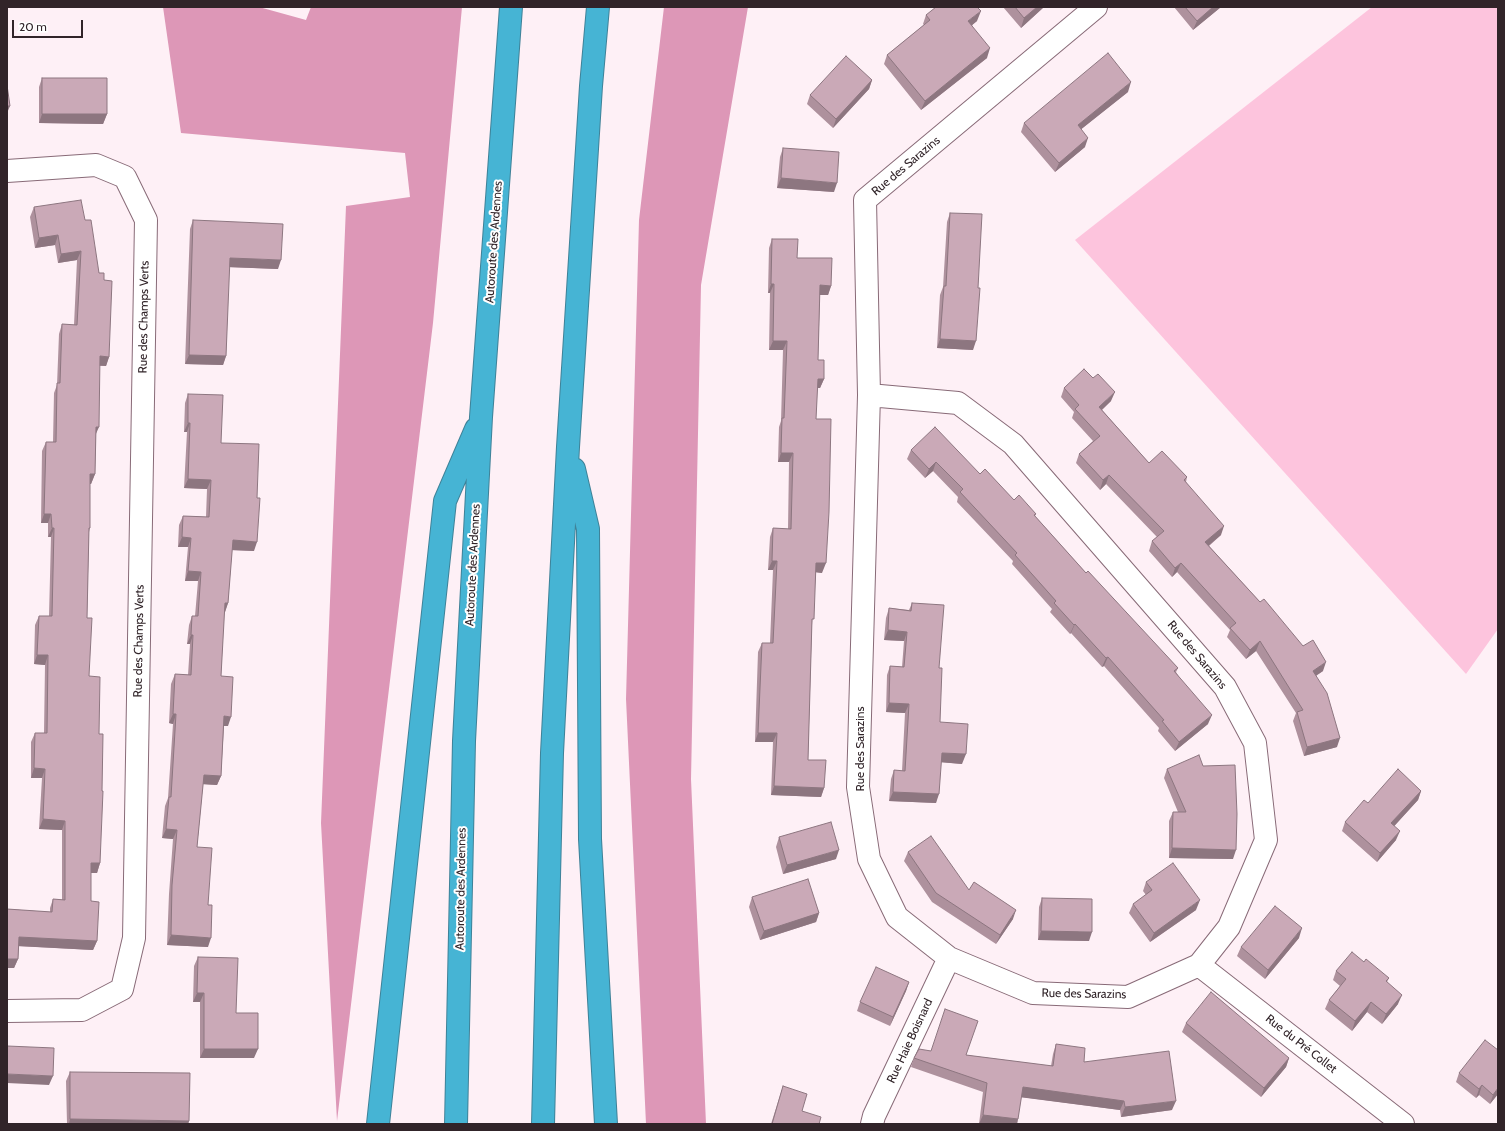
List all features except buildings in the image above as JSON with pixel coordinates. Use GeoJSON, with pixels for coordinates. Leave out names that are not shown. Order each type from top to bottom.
{"type":"FeatureCollection","features":[{"type":"Feature","properties":{"kind":"highway","name":"Autoroute des Ardennes"},"geometry":{"type":"LineString","coordinates":[[456,1124],[464,740],[481,417],[511,7]]}},
{"type":"Feature","properties":{"kind":"highway"},"geometry":{"type":"LineString","coordinates":[[543,1124],[552,754],[568,447],[591,86],[598,7]]}},
{"type":"Feature","properties":{"kind":"highway"},"geometry":{"type":"LineString","coordinates":[[378,1124],[445,501],[481,417]]}},
{"type":"Feature","properties":{"kind":"highway"},"geometry":{"type":"LineString","coordinates":[[568,447],[588,529],[590,839],[606,1124]]}},
{"type":"Feature","properties":{"kind":"street","name":"Rue des Sarazins"},"geometry":{"type":"LineString","coordinates":[[869,395],[958,403],[1014,444],[1225,687],[1256,743],[1266,840],[1229,927],[1199,964],[1128,997],[1033,993],[949,958],[897,917],[869,859],[858,787],[869,395],[865,200],[1096,7]]}},
{"type":"Feature","properties":{"kind":"street","name":"Rue des Champs Verts"},"geometry":{"type":"LineString","coordinates":[[7,171],[96,165],[124,177],[146,220],[134,938],[122,989],[82,1010],[7,1011]]}},
{"type":"Feature","properties":{"kind":"street","name":"Rue Haie Boisnard"},"geometry":{"type":"LineString","coordinates":[[872,1124],[874,1116],[949,958]]}},
{"type":"Feature","properties":{"kind":"street","name":"Rue du Pré Collet"},"geometry":{"type":"LineString","coordinates":[[1199,964],[1403,1124]]}},
{"type":"Feature","properties":{"kind":"shaded area"},"geometry":{"type":"Polygon","coordinates":[[[163,7],[259,7],[306,20],[311,7],[462,7],[433,323],[337,1121],[321,823],[346,206],[410,197],[405,153],[181,133],[163,7]]]}},
{"type":"Feature","properties":{"kind":"shaded area"},"geometry":{"type":"Polygon","coordinates":[[[664,7],[748,7],[701,285],[691,779],[706,1124],[646,1124],[626,699],[639,220],[664,7]]]}},
{"type":"Feature","properties":{"kind":"shaded area"},"geometry":{"type":"Polygon","coordinates":[[[1372,7],[1498,7],[1498,629],[1466,674],[1075,240],[1372,7]]]}}]}
